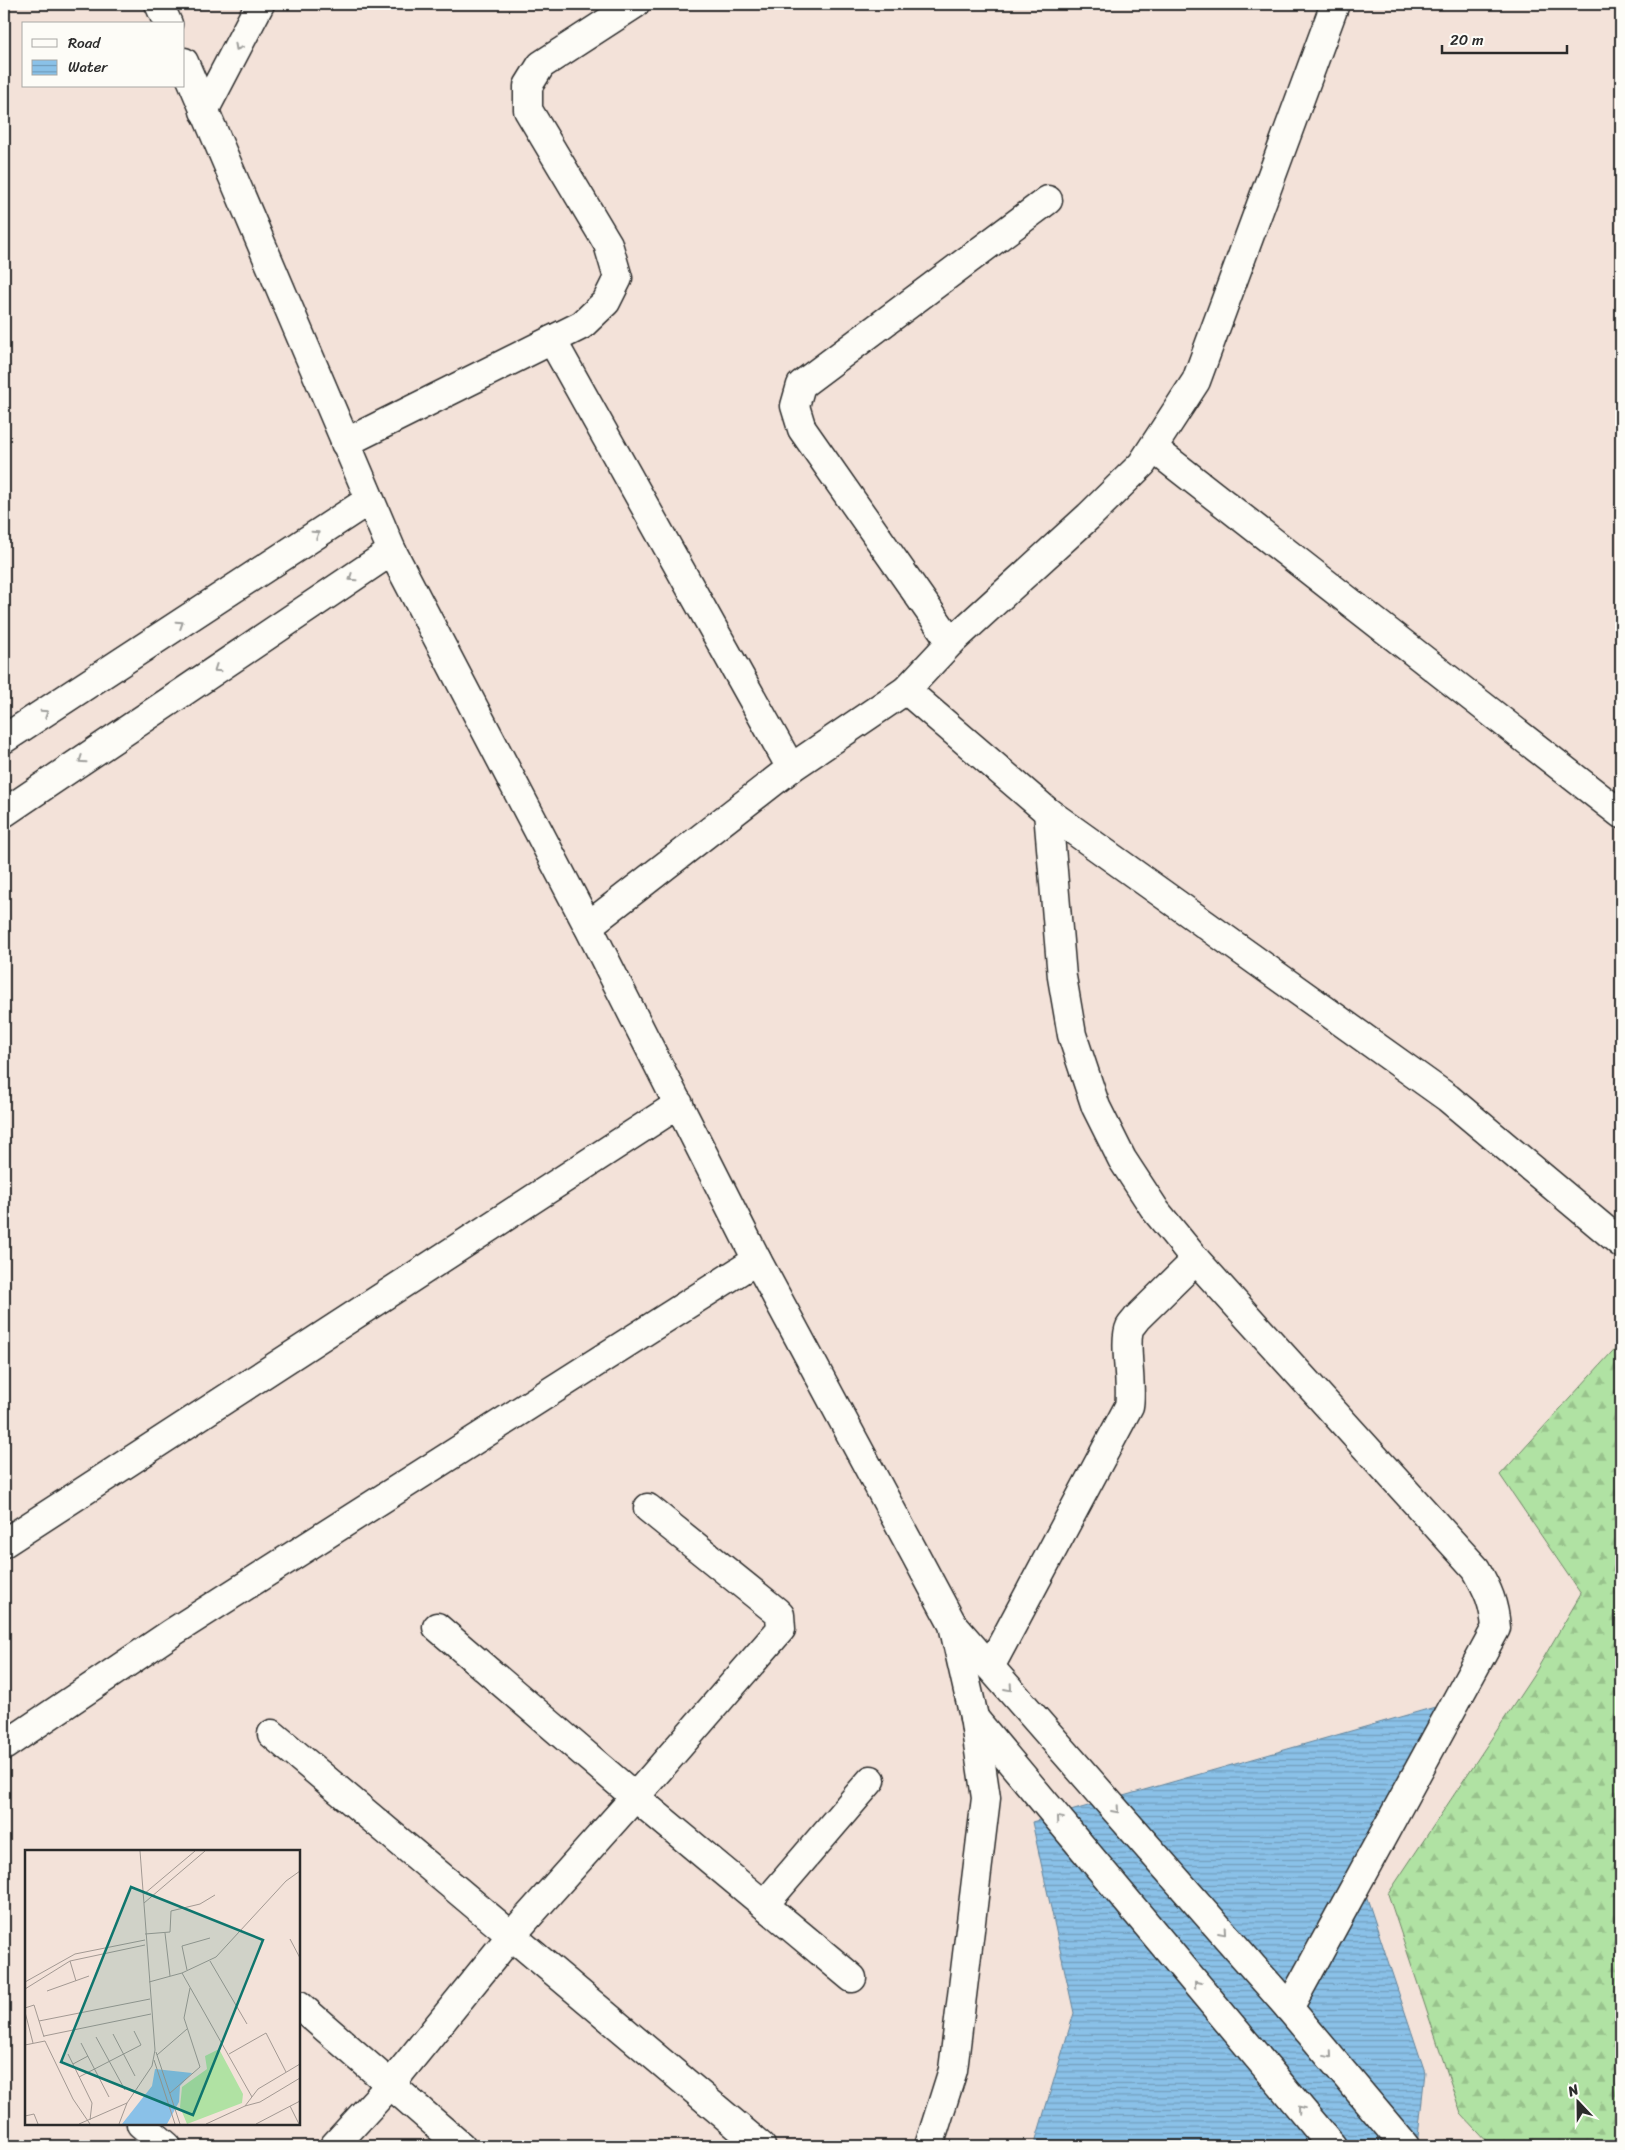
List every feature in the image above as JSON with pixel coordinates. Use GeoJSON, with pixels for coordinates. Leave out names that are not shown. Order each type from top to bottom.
{"type":"FeatureCollection","features":[{"type":"Feature","properties":{"kind":"street"},"geometry":{"type":"LineString","coordinates":[[204,111],[260,4]]}},
{"type":"Feature","properties":{"kind":"street"},"geometry":{"type":"LineString","coordinates":[[345,443],[582,325],[606,302],[618,278],[608,244],[528,110],[528,86],[541,65],[635,4]]}},
{"type":"Feature","properties":{"kind":"street"},"geometry":{"type":"LineString","coordinates":[[588,926],[791,768],[906,690],[950,642],[1089,516],[1142,464],[1196,381],[1336,4]]}},
{"type":"Feature","properties":{"kind":"street"},"geometry":{"type":"LineString","coordinates":[[185,64],[392,551],[680,1104],[757,1260],[952,1625],[1289,2008],[1405,2146]]}},
{"type":"Feature","properties":{"kind":"street"},"geometry":{"type":"LineString","coordinates":[[950,642],[802,429],[795,406],[801,385],[1048,200]]}},
{"type":"Feature","properties":{"kind":"street"},"geometry":{"type":"LineString","coordinates":[[552,340],[791,768]]}},
{"type":"Feature","properties":{"kind":"street"},"geometry":{"type":"LineString","coordinates":[[1153,448],[1621,814]]}},
{"type":"Feature","properties":{"kind":"street"},"geometry":{"type":"LineString","coordinates":[[4,739],[369,500]]}},
{"type":"Feature","properties":{"kind":"street"},"geometry":{"type":"LineString","coordinates":[[4,813],[392,551]]}},
{"type":"Feature","properties":{"kind":"street"},"geometry":{"type":"LineString","coordinates":[[906,690],[1048,812],[1448,1098],[1621,1243]]}},
{"type":"Feature","properties":{"kind":"street"},"geometry":{"type":"LineString","coordinates":[[1048,812],[1062,977],[1072,1035],[1096,1106],[1122,1159],[1156,1210],[1196,1260],[1476,1569],[1488,1589],[1494,1607],[1496,1628],[1289,2008]]}},
{"type":"Feature","properties":{"kind":"street"},"geometry":{"type":"LineString","coordinates":[[4,1543],[680,1104]]}},
{"type":"Feature","properties":{"kind":"street"},"geometry":{"type":"LineString","coordinates":[[4,1746],[170,1634],[757,1260]]}},
{"type":"Feature","properties":{"kind":"street"},"geometry":{"type":"LineString","coordinates":[[990,1667],[1129,1406],[1131,1395],[1128,1340],[1130,1328],[1137,1318],[1196,1260]]}},
{"type":"Feature","properties":{"kind":"street"},"geometry":{"type":"LineString","coordinates":[[334,2146],[390,2085],[510,1937],[781,1629],[782,1622],[776,1610],[648,1508]]}},
{"type":"Feature","properties":{"kind":"street"},"geometry":{"type":"LineString","coordinates":[[929,2146],[952,2070],[986,1798],[974,1717],[952,1625]]}},
{"type":"Feature","properties":{"kind":"street"},"geometry":{"type":"LineString","coordinates":[[437,1628],[635,1797],[852,1978]]}},
{"type":"Feature","properties":{"kind":"street"},"geometry":{"type":"LineString","coordinates":[[974,1717],[1332,2146]]}},
{"type":"Feature","properties":{"kind":"street"},"geometry":{"type":"LineString","coordinates":[[272,1734],[510,1937],[760,2146]]}},
{"type":"Feature","properties":{"kind":"street"},"geometry":{"type":"LineString","coordinates":[[764,1905],[871,1780]]}},
{"type":"Feature","properties":{"kind":"street"},"geometry":{"type":"LineString","coordinates":[[300,2006],[461,2146]]}},
{"type":"Feature","properties":{"kind":"street"},"geometry":{"type":"LineString","coordinates":[[142,2125],[167,2146]]}},
{"type":"Feature","properties":{"kind":"green space"},"geometry":{"type":"Polygon","coordinates":[[[1621,1342],[1621,2146],[1491,2146],[1461,2114],[1388,1894],[1533,1676],[1581,1594],[1500,1475],[1621,1342]]]}},
{"type":"Feature","properties":{"kind":"water"},"geometry":{"type":"Polygon","coordinates":[[[1435,1707],[1366,1895],[1425,2072],[1417,2146],[1034,2146],[1074,2013],[1032,1822],[1435,1707]]]}}]}
